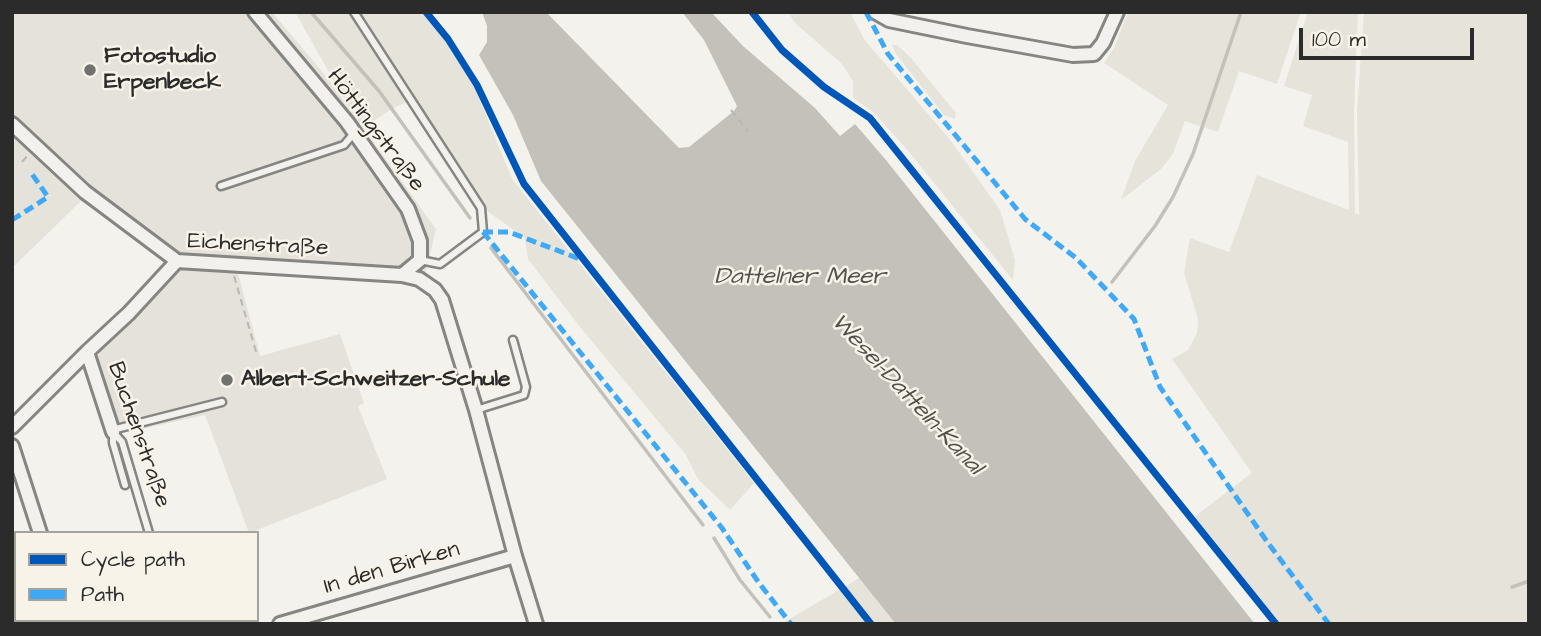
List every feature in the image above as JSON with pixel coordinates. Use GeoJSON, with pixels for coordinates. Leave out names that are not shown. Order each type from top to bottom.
{"type":"FeatureCollection","features":[{"type":"Feature","properties":{"kind":"street","name":"Höttingstraße"},"geometry":{"type":"LineString","coordinates":[[255,12],[355,132],[408,209],[420,241],[421,260]]}},
{"type":"Feature","properties":{"kind":"street"},"geometry":{"type":"LineString","coordinates":[[875,12],[889,20],[967,37],[1073,55],[1094,54],[1103,43],[1117,12]]}},
{"type":"Feature","properties":{"kind":"street"},"geometry":{"type":"LineString","coordinates":[[12,124],[85,192],[177,261]]}},
{"type":"Feature","properties":{"kind":"street"},"geometry":{"type":"LineString","coordinates":[[402,275],[421,260]]}},
{"type":"Feature","properties":{"kind":"street","name":"Eichenstraße"},"geometry":{"type":"LineString","coordinates":[[12,427],[129,313],[177,261],[402,275]]}},
{"type":"Feature","properties":{"kind":"street"},"geometry":{"type":"LineString","coordinates":[[402,275],[419,279],[435,290],[442,300],[477,410],[536,624]]}},
{"type":"Feature","properties":{"kind":"street","name":"Buchenstraße"},"geometry":{"type":"LineString","coordinates":[[86,352],[112,431]]}},
{"type":"Feature","properties":{"kind":"street"},"geometry":{"type":"LineString","coordinates":[[12,446],[39,531]]}},
{"type":"Feature","properties":{"kind":"street","name":"In den Birken"},"geometry":{"type":"LineString","coordinates":[[280,624],[515,555]]}},
{"type":"Feature","properties":{"kind":"lane"},"geometry":{"type":"LineString","coordinates":[[354,12],[481,208],[483,232],[440,264],[421,260]]}},
{"type":"Feature","properties":{"kind":"lane"},"geometry":{"type":"LineString","coordinates":[[221,186],[344,145],[355,132]]}},
{"type":"Feature","properties":{"kind":"lane"},"geometry":{"type":"LineString","coordinates":[[477,410],[524,395],[526,387],[513,340]]}},
{"type":"Feature","properties":{"kind":"lane"},"geometry":{"type":"LineString","coordinates":[[125,485],[112,431],[222,402]]}},
{"type":"Feature","properties":{"kind":"lane","name":"Buchenstraße"},"geometry":{"type":"LineString","coordinates":[[112,431],[122,442],[148,531]]}},
{"type":"Feature","properties":{"kind":"path"},"geometry":{"type":"LineString","coordinates":[[731,110],[748,131]]}},
{"type":"Feature","properties":{"kind":"path"},"geometry":{"type":"LineString","coordinates":[[230,265],[257,355]]}},
{"type":"Feature","properties":{"kind":"shaded area"},"geometry":{"type":"Polygon","coordinates":[[[12,12],[272,12],[326,76],[436,229],[425,276],[177,260],[81,201],[12,268],[12,12]]]}},
{"type":"Feature","properties":{"kind":"shaded area"},"geometry":{"type":"Polygon","coordinates":[[[295,12],[352,12],[409,101],[361,129],[295,12]]]}},
{"type":"Feature","properties":{"kind":"shaded area"},"geometry":{"type":"Polygon","coordinates":[[[356,12],[423,12],[446,41],[474,86],[512,179],[754,483],[730,510],[698,479],[686,455],[580,327],[528,259],[525,238],[483,208],[356,12]]]}},
{"type":"Feature","properties":{"kind":"shaded area"},"geometry":{"type":"Polygon","coordinates":[[[788,12],[850,12],[864,39],[951,141],[1000,210],[1015,260],[1013,280],[904,146],[873,112],[853,98],[853,81],[842,64],[795,23],[788,12]]]}},
{"type":"Feature","properties":{"kind":"shaded area"},"geometry":{"type":"Polygon","coordinates":[[[1128,12],[1301,12],[1277,84],[1239,71],[1218,132],[1185,121],[1173,154],[1161,169],[1121,200],[1135,161],[1168,105],[1104,63],[1114,48],[1128,12]]]}},
{"type":"Feature","properties":{"kind":"shaded area"},"geometry":{"type":"Polygon","coordinates":[[[1308,12],[1358,12],[1354,111],[1355,213],[1359,215],[1357,111],[1364,12],[1529,12],[1529,624],[1280,624],[1194,517],[1252,473],[1172,359],[1188,350],[1197,333],[1198,319],[1184,273],[1190,238],[1229,252],[1257,175],[1349,210],[1348,142],[1303,126],[1312,95],[1284,86],[1308,12]]]}},
{"type":"Feature","properties":{"kind":"shaded area"},"geometry":{"type":"Polygon","coordinates":[[[892,45],[897,45],[911,58],[956,113],[955,119],[944,115],[896,54],[892,45]]]}},
{"type":"Feature","properties":{"kind":"shaded area"},"geometry":{"type":"Polygon","coordinates":[[[32,153],[78,199],[12,264],[12,218],[56,191],[31,156],[32,153]]]}},
{"type":"Feature","properties":{"kind":"shaded area","name":"Albert-Schweitzer-Schule"},"geometry":{"type":"Polygon","coordinates":[[[177,262],[236,266],[260,356],[340,334],[364,403],[358,406],[387,479],[248,531],[205,415],[123,433],[114,427],[89,352],[177,262]]]}},
{"type":"Feature","properties":{"kind":"shaded area"},"geometry":{"type":"Polygon","coordinates":[[[861,577],[896,624],[781,624],[861,577]]]}},
{"type":"Feature","properties":{"kind":"water","name":"Dattelner Meer"},"geometry":{"type":"Polygon","coordinates":[[[482,12],[546,12],[679,148],[689,147],[737,106],[704,40],[682,12],[711,12],[743,46],[815,108],[840,136],[855,124],[1255,624],[896,624],[541,181],[513,115],[479,55],[487,42],[487,26],[482,12]]]}},
{"type":"Feature","properties":{"kind":"waterway"},"geometry":{"type":"LineString","coordinates":[[311,12],[379,91],[470,218]]}},
{"type":"Feature","properties":{"kind":"waterway"},"geometry":{"type":"LineString","coordinates":[[1112,282],[1155,226],[1173,197],[1193,154],[1241,12]]}},
{"type":"Feature","properties":{"kind":"waterway"},"geometry":{"type":"LineString","coordinates":[[491,248],[703,525]]}},
{"type":"Feature","properties":{"kind":"waterway"},"geometry":{"type":"LineString","coordinates":[[714,538],[740,580],[770,617]]}},
{"type":"Feature","properties":{"kind":"waterway"},"geometry":{"type":"LineString","coordinates":[[1512,587],[1529,581]]}},
{"type":"Feature","properties":{"kind":"marked path"},"geometry":{"type":"LineString","coordinates":[[866,12],[888,54],[1025,219],[1076,258],[1134,319],[1160,387],[1268,543],[1329,624]]}},
{"type":"Feature","properties":{"kind":"marked path"},"geometry":{"type":"LineString","coordinates":[[12,220],[48,197],[32,174]]}},
{"type":"Feature","properties":{"kind":"marked path"},"geometry":{"type":"LineString","coordinates":[[483,232],[722,528],[791,624]]}},
{"type":"Feature","properties":{"kind":"marked path"},"geometry":{"type":"LineString","coordinates":[[483,232],[509,232],[580,259]]}},
{"type":"Feature","properties":{"kind":"cycle path"},"geometry":{"type":"LineString","coordinates":[[426,12],[448,39],[477,85],[524,184],[871,624]]}},
{"type":"Feature","properties":{"kind":"cycle path"},"geometry":{"type":"LineString","coordinates":[[752,12],[782,50],[824,87],[870,118],[1276,624]]}},
{"type":"Feature","properties":{"kind":"place","name":"Fotostudio Erpenbeck"},"geometry":{"type":"Point","coordinates":[90,70]}},
{"type":"Feature","properties":{"kind":"place","name":"Albert-Schweitzer-Schule"},"geometry":{"type":"Point","coordinates":[227,380]}},
{"type":"Feature","properties":{"kind":"water label","name":"Wesel-Datteln-Kanal"},"geometry":{"type":"Point","coordinates":[906,395]}}]}
